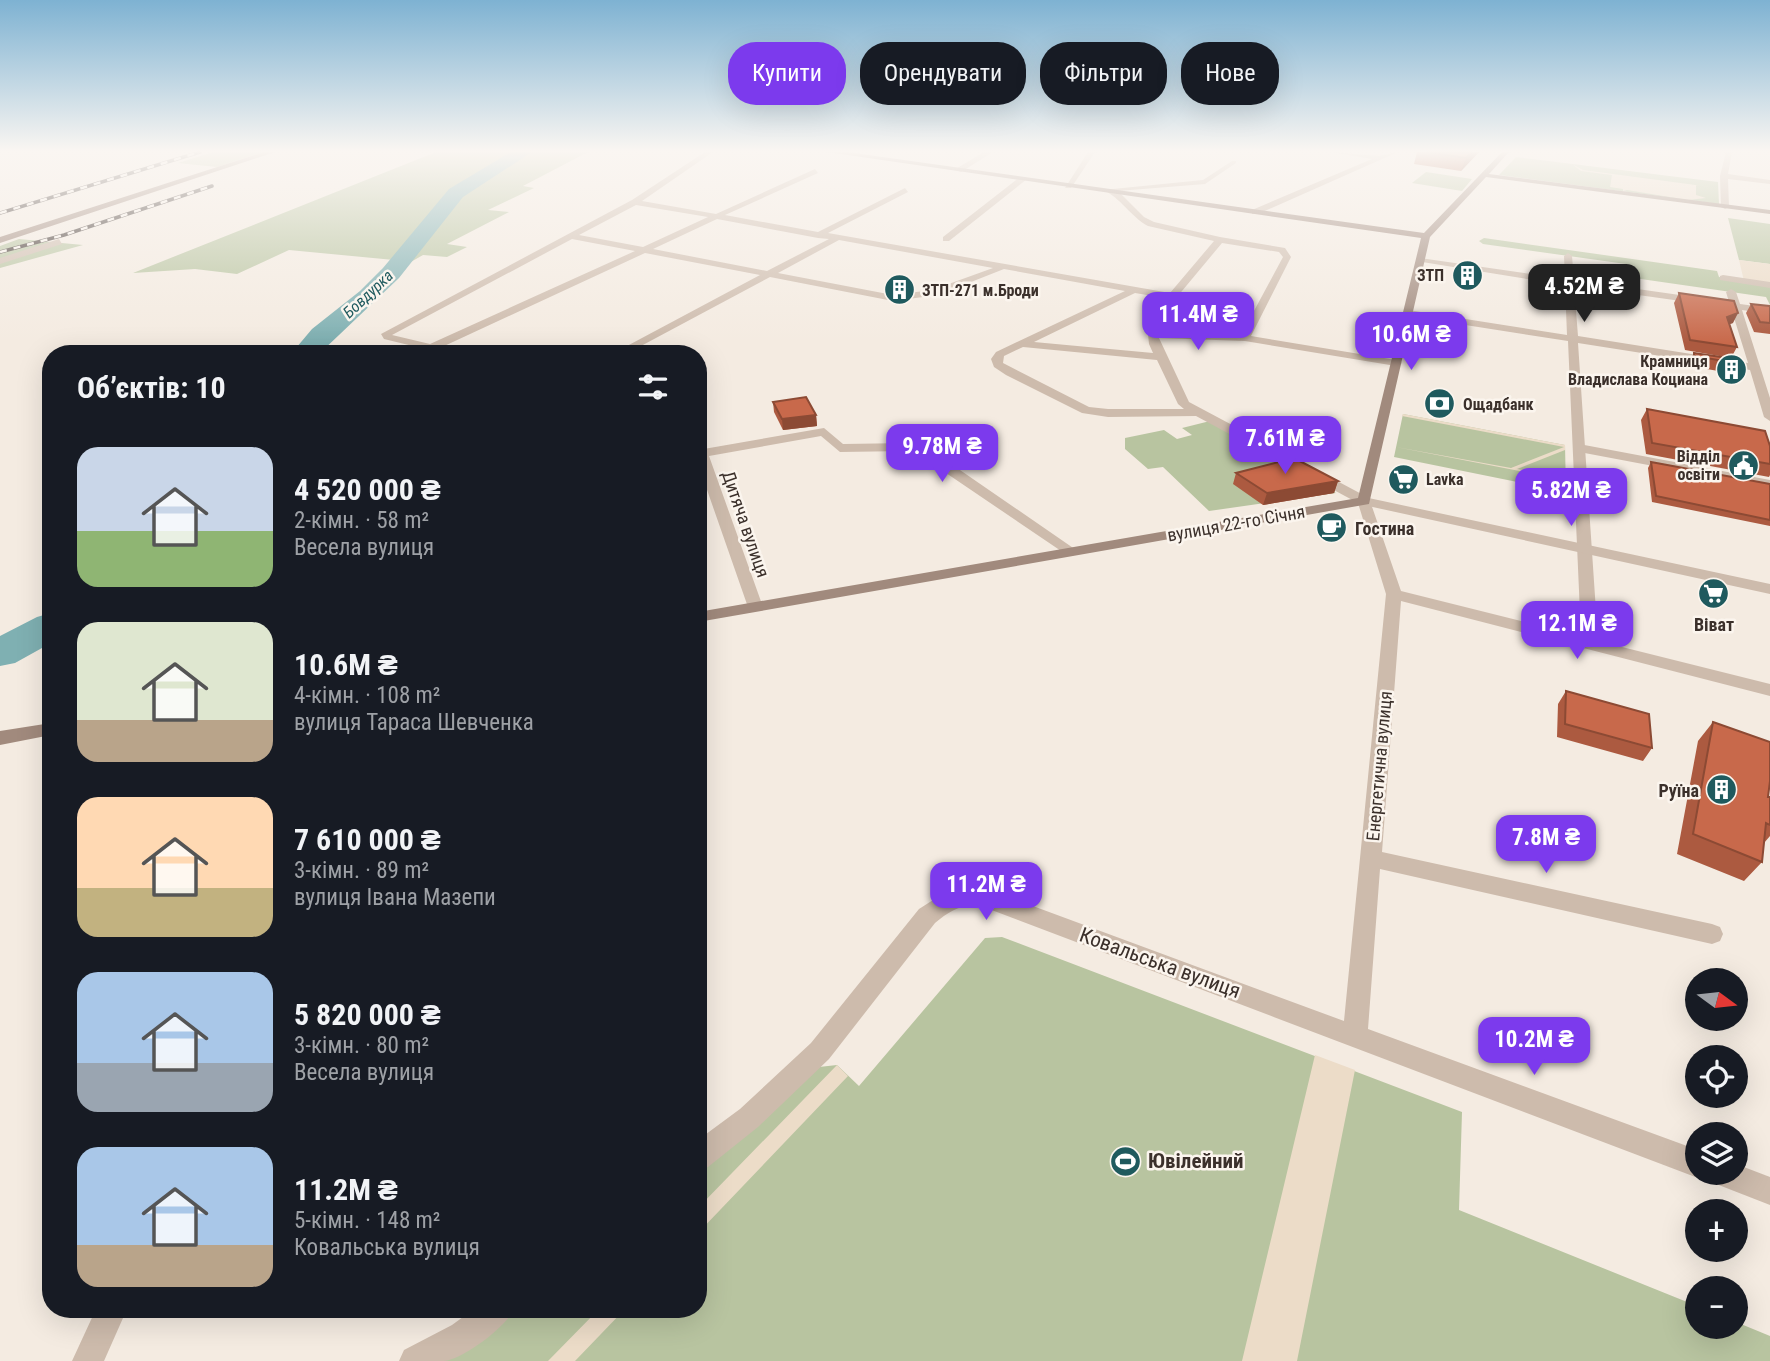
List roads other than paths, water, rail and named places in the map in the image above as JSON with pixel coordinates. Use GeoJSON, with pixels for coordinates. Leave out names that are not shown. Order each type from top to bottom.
{"type":"FeatureCollection","features":[{"type":"Feature","properties":{"kind":"main road"},"geometry":{"type":"LineString","coordinates":[[0,240],[76,216]]}},
{"type":"Feature","properties":{"kind":"main road"},"geometry":{"type":"LineString","coordinates":[[1280,216],[1426,236]]}},
{"type":"Feature","properties":{"kind":"main road"},"geometry":{"type":"LineString","coordinates":[[1364,501],[1426,236],[1445,216]]}},
{"type":"Feature","properties":{"kind":"main road","name":"вулиця 22-го Січня"},"geometry":{"type":"LineString","coordinates":[[707,615],[1364,501]]}},
{"type":"Feature","properties":{"kind":"main road"},"geometry":{"type":"LineString","coordinates":[[0,738],[42,731]]}},
{"type":"Feature","properties":{"kind":"street"},"geometry":{"type":"LineString","coordinates":[[422,345],[388,337],[386,334],[610,216]]}},
{"type":"Feature","properties":{"kind":"street"},"geometry":{"type":"LineString","coordinates":[[709,216],[1171,296]]}},
{"type":"Feature","properties":{"kind":"street"},"geometry":{"type":"LineString","coordinates":[[434,345],[720,216]]}},
{"type":"Feature","properties":{"kind":"street"},"geometry":{"type":"LineString","coordinates":[[818,235],[856,216]]}},
{"type":"Feature","properties":{"kind":"street"},"geometry":{"type":"LineString","coordinates":[[946,239],[976,216]]}},
{"type":"Feature","properties":{"kind":"street"},"geometry":{"type":"LineString","coordinates":[[1137,216],[1151,224],[1220,240],[1282,250],[1287,257],[1245,338]]}},
{"type":"Feature","properties":{"kind":"street"},"geometry":{"type":"LineString","coordinates":[[572,236],[892,298],[920,298],[954,288],[1000,268]]}},
{"type":"Feature","properties":{"kind":"street"},"geometry":{"type":"LineString","coordinates":[[634,345],[837,238]]}},
{"type":"Feature","properties":{"kind":"street"},"geometry":{"type":"LineString","coordinates":[[1220,240],[1171,296],[1152,324],[1152,335],[1159,357],[1184,404],[1364,501]]}},
{"type":"Feature","properties":{"kind":"street"},"geometry":{"type":"LineString","coordinates":[[0,261],[59,242]]}},
{"type":"Feature","properties":{"kind":"street"},"geometry":{"type":"LineString","coordinates":[[1568,256],[1590,645]]}},
{"type":"Feature","properties":{"kind":"street"},"geometry":{"type":"LineString","coordinates":[[1420,261],[1770,311]]}},
{"type":"Feature","properties":{"kind":"street"},"geometry":{"type":"LineString","coordinates":[[1770,285],[1725,278],[1770,417]]}},
{"type":"Feature","properties":{"kind":"street"},"geometry":{"type":"LineString","coordinates":[[1132,291],[1000,354],[996,359],[998,365],[1079,408],[1108,413],[1196,412]]}},
{"type":"Feature","properties":{"kind":"street"},"geometry":{"type":"LineString","coordinates":[[1408,313],[1770,367]]}},
{"type":"Feature","properties":{"kind":"street"},"geometry":{"type":"LineString","coordinates":[[1152,335],[1245,338],[1396,363]]}},
{"type":"Feature","properties":{"kind":"street"},"geometry":{"type":"LineString","coordinates":[[1022,343],[1159,357]]}},
{"type":"Feature","properties":{"kind":"street","name":"Дитяча вулиця"},"geometry":{"type":"LineString","coordinates":[[707,452],[824,432],[840,448],[908,447],[923,451],[1072,552]]}},
{"type":"Feature","properties":{"kind":"street"},"geometry":{"type":"LineString","coordinates":[[1579,448],[1770,484]]}},
{"type":"Feature","properties":{"kind":"street","name":"Дитяча вулиця"},"geometry":{"type":"LineString","coordinates":[[707,473],[755,607]]}},
{"type":"Feature","properties":{"kind":"street","name":"вулиця 22-го Січня"},"geometry":{"type":"LineString","coordinates":[[1364,501],[1770,589]]}},
{"type":"Feature","properties":{"kind":"street","name":"Енергетична вулиця"},"geometry":{"type":"LineString","coordinates":[[1355,1035],[1394,594],[1364,501]]}},
{"type":"Feature","properties":{"kind":"street"},"geometry":{"type":"LineString","coordinates":[[1394,594],[1770,690]]}},
{"type":"Feature","properties":{"kind":"street"},"geometry":{"type":"LineString","coordinates":[[1370,858],[1712,934]]}},
{"type":"Feature","properties":{"kind":"street","name":"Ковальська вулиця"},"geometry":{"type":"LineString","coordinates":[[707,1150],[749,1118],[808,1063],[928,915],[943,901],[956,896],[988,899],[1685,1159]]}},
{"type":"Feature","properties":{"kind":"street"},"geometry":{"type":"LineString","coordinates":[[1748,1182],[1770,1191]]}},
{"type":"Feature","properties":{"kind":"street"},"geometry":{"type":"LineString","coordinates":[[88,1361],[108,1318]]}},
{"type":"Feature","properties":{"kind":"street"},"geometry":{"type":"LineString","coordinates":[[415,1361],[463,1336],[487,1318]]}},
{"type":"Feature","properties":{"kind":"waterway","name":"Бовдурка"},"geometry":{"type":"LineString","coordinates":[[312,345],[369,296],[429,229],[436,216]]}},
{"type":"Feature","properties":{"kind":"waterway","name":"Бовдурка"},"geometry":{"type":"LineString","coordinates":[[0,653],[42,631]]}},
{"type":"Feature","properties":{"kind":"railway"},"geometry":{"type":"LineString","coordinates":[[0,252],[123,216]]}},
{"type":"Feature","properties":{"kind":"place","name":"ЗТП"},"geometry":{"type":"Point","coordinates":[1467,275]}},
{"type":"Feature","properties":{"kind":"place","name":"ЗТП-271 м.Броди"},"geometry":{"type":"Point","coordinates":[899,290]}},
{"type":"Feature","properties":{"kind":"place","name":"Крамниця Владислава Коциана"},"geometry":{"type":"Point","coordinates":[1731,370]}},
{"type":"Feature","properties":{"kind":"place","name":"Ощадбанк"},"geometry":{"type":"Point","coordinates":[1440,404]}},
{"type":"Feature","properties":{"kind":"place","name":"Відділ освіти"},"geometry":{"type":"Point","coordinates":[1743,465]}},
{"type":"Feature","properties":{"kind":"place","name":"Lavka"},"geometry":{"type":"Point","coordinates":[1403,479]}},
{"type":"Feature","properties":{"kind":"place","name":"Гостина"},"geometry":{"type":"Point","coordinates":[1332,528]}},
{"type":"Feature","properties":{"kind":"place","name":"Віват"},"geometry":{"type":"Point","coordinates":[1714,593]}},
{"type":"Feature","properties":{"kind":"place","name":"Руїна"},"geometry":{"type":"Point","coordinates":[1722,790]}},
{"type":"Feature","properties":{"kind":"place","name":"Ювілейний"},"geometry":{"type":"Point","coordinates":[1125,1161]}}]}
